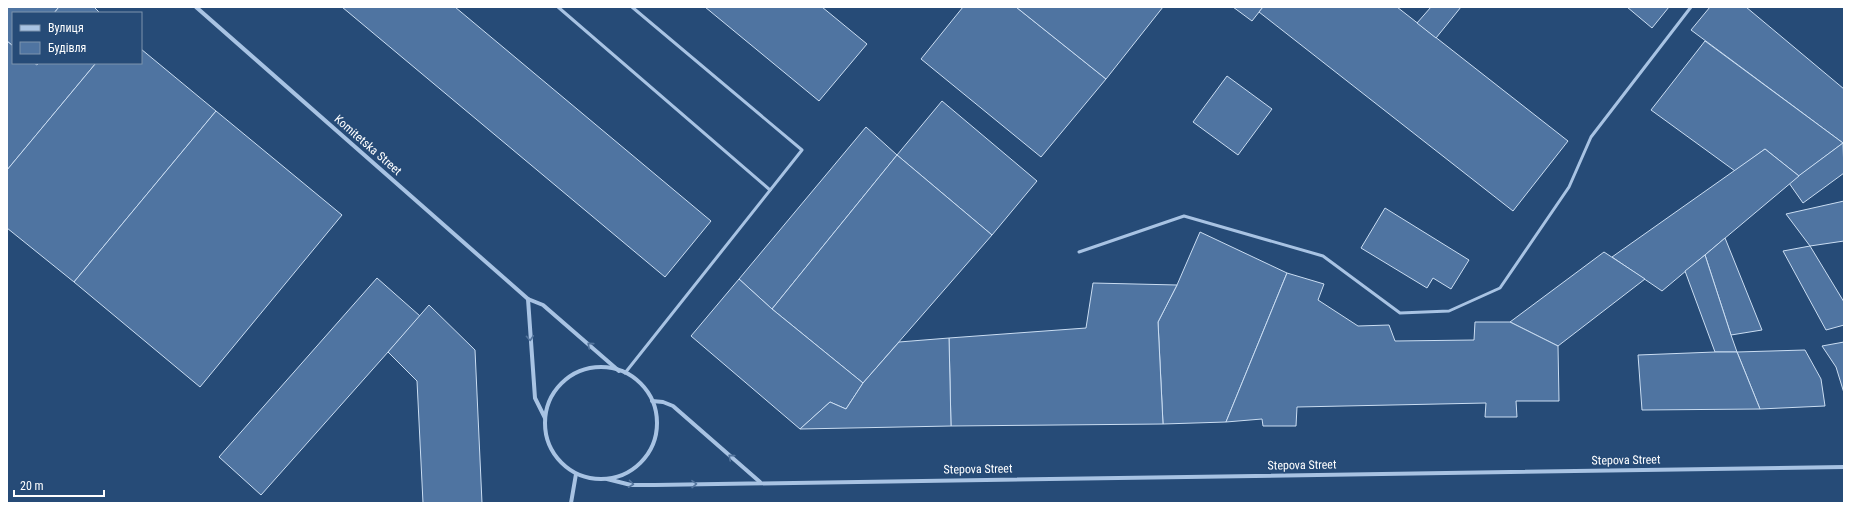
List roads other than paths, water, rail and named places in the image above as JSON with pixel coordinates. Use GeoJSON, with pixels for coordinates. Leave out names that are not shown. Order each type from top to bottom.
{"type":"FeatureCollection","features":[{"type":"Feature","properties":{"kind":"street","name":"Komitetska Street"},"geometry":{"type":"LineString","coordinates":[[196,7],[528,299],[543,305],[619,371]]}},
{"type":"Feature","properties":{"kind":"street"},"geometry":{"type":"LineString","coordinates":[[528,299],[535,398],[545,418]]}},
{"type":"Feature","properties":{"kind":"street"},"geometry":{"type":"LineString","coordinates":[[594,368],[610,368],[625,373],[638,382],[648,394],[654,408],[656,425],[654,440],[647,455],[636,466],[623,475],[607,479],[591,479],[576,474],[563,465],[553,453],[546,438],[545,418],[547,407],[554,392],[565,380],[578,372],[594,368]]}},
{"type":"Feature","properties":{"kind":"street"},"geometry":{"type":"LineString","coordinates":[[652,401],[663,402],[673,406],[760,482]]}},
{"type":"Feature","properties":{"kind":"street","name":"Stepova Street"},"geometry":{"type":"LineString","coordinates":[[607,479],[631,485],[1844,467]]}},
{"type":"Feature","properties":{"kind":"street"},"geometry":{"type":"LineString","coordinates":[[571,503],[576,474]]}},
{"type":"Feature","properties":{"kind":"lane"},"geometry":{"type":"LineString","coordinates":[[558,7],[770,190]]}},
{"type":"Feature","properties":{"kind":"lane"},"geometry":{"type":"LineString","coordinates":[[625,373],[802,150],[632,7]]}},
{"type":"Feature","properties":{"kind":"lane"},"geometry":{"type":"LineString","coordinates":[[1079,252],[1184,216],[1323,256],[1400,312],[1449,311],[1500,288],[1569,187],[1592,137],[1690,7]]}}]}
